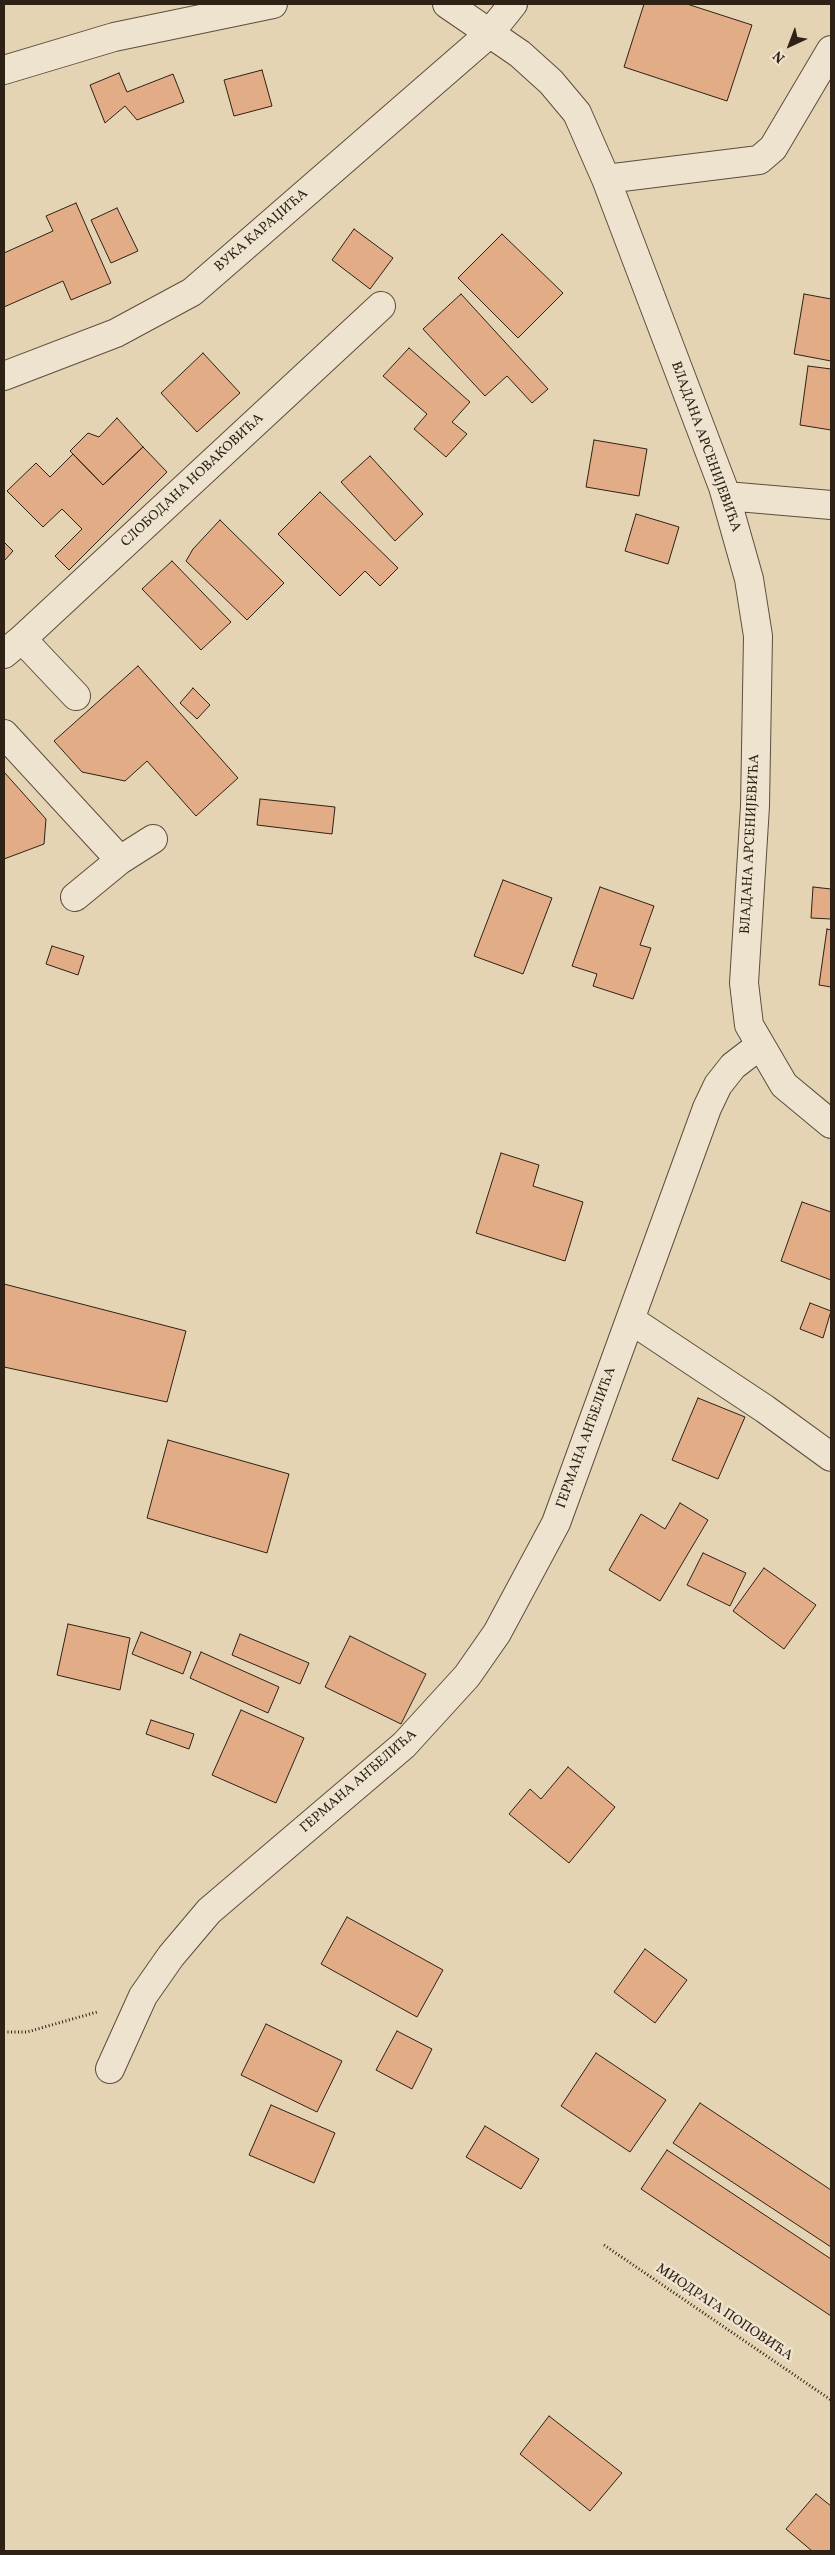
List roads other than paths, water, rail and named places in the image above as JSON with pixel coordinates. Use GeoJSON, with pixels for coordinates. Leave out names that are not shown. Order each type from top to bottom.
{"type":"FeatureCollection","features":[{"type":"Feature","properties":{"kind":"street"},"geometry":{"type":"LineString","coordinates":[[4,70],[114,37],[273,4]]}},
{"type":"Feature","properties":{"kind":"street","name":"ВЛАДАНА АРСЕНИЈЕВИЋА"},"geometry":{"type":"LineString","coordinates":[[447,4],[533,65],[551,82],[577,113],[606,179],[726,496],[749,579],[758,636],[755,806],[744,983],[749,1025],[759,1046],[784,1085],[831,1124]]}},
{"type":"Feature","properties":{"kind":"street","name":"ВУКА КАРАЏИЋА"},"geometry":{"type":"LineString","coordinates":[[4,376],[116,333],[192,292],[489,34],[513,4]]}},
{"type":"Feature","properties":{"kind":"street"},"geometry":{"type":"LineString","coordinates":[[606,179],[759,160],[773,148],[831,50]]}},
{"type":"Feature","properties":{"kind":"street","name":"СЛОБОДАНА НОВАКОВИЋА"},"geometry":{"type":"LineString","coordinates":[[13,646],[381,306]]}},
{"type":"Feature","properties":{"kind":"street"},"geometry":{"type":"LineString","coordinates":[[726,496],[831,505]]}},
{"type":"Feature","properties":{"kind":"street"},"geometry":{"type":"LineString","coordinates":[[13,646],[76,696]]}},
{"type":"Feature","properties":{"kind":"street"},"geometry":{"type":"LineString","coordinates":[[4,734],[120,860]]}},
{"type":"Feature","properties":{"kind":"street"},"geometry":{"type":"LineString","coordinates":[[75,897],[120,860],[153,839]]}},
{"type":"Feature","properties":{"kind":"street","name":"ГЕРМАНА АНЂЕЛИЋА"},"geometry":{"type":"LineString","coordinates":[[110,2069],[143,1996],[170,1956],[209,1911],[404,1745],[467,1676],[498,1633],[556,1523],[707,1108],[718,1085],[733,1066],[759,1046]]}},
{"type":"Feature","properties":{"kind":"street"},"geometry":{"type":"LineString","coordinates":[[631,1320],[765,1409],[831,1456]]}}]}
